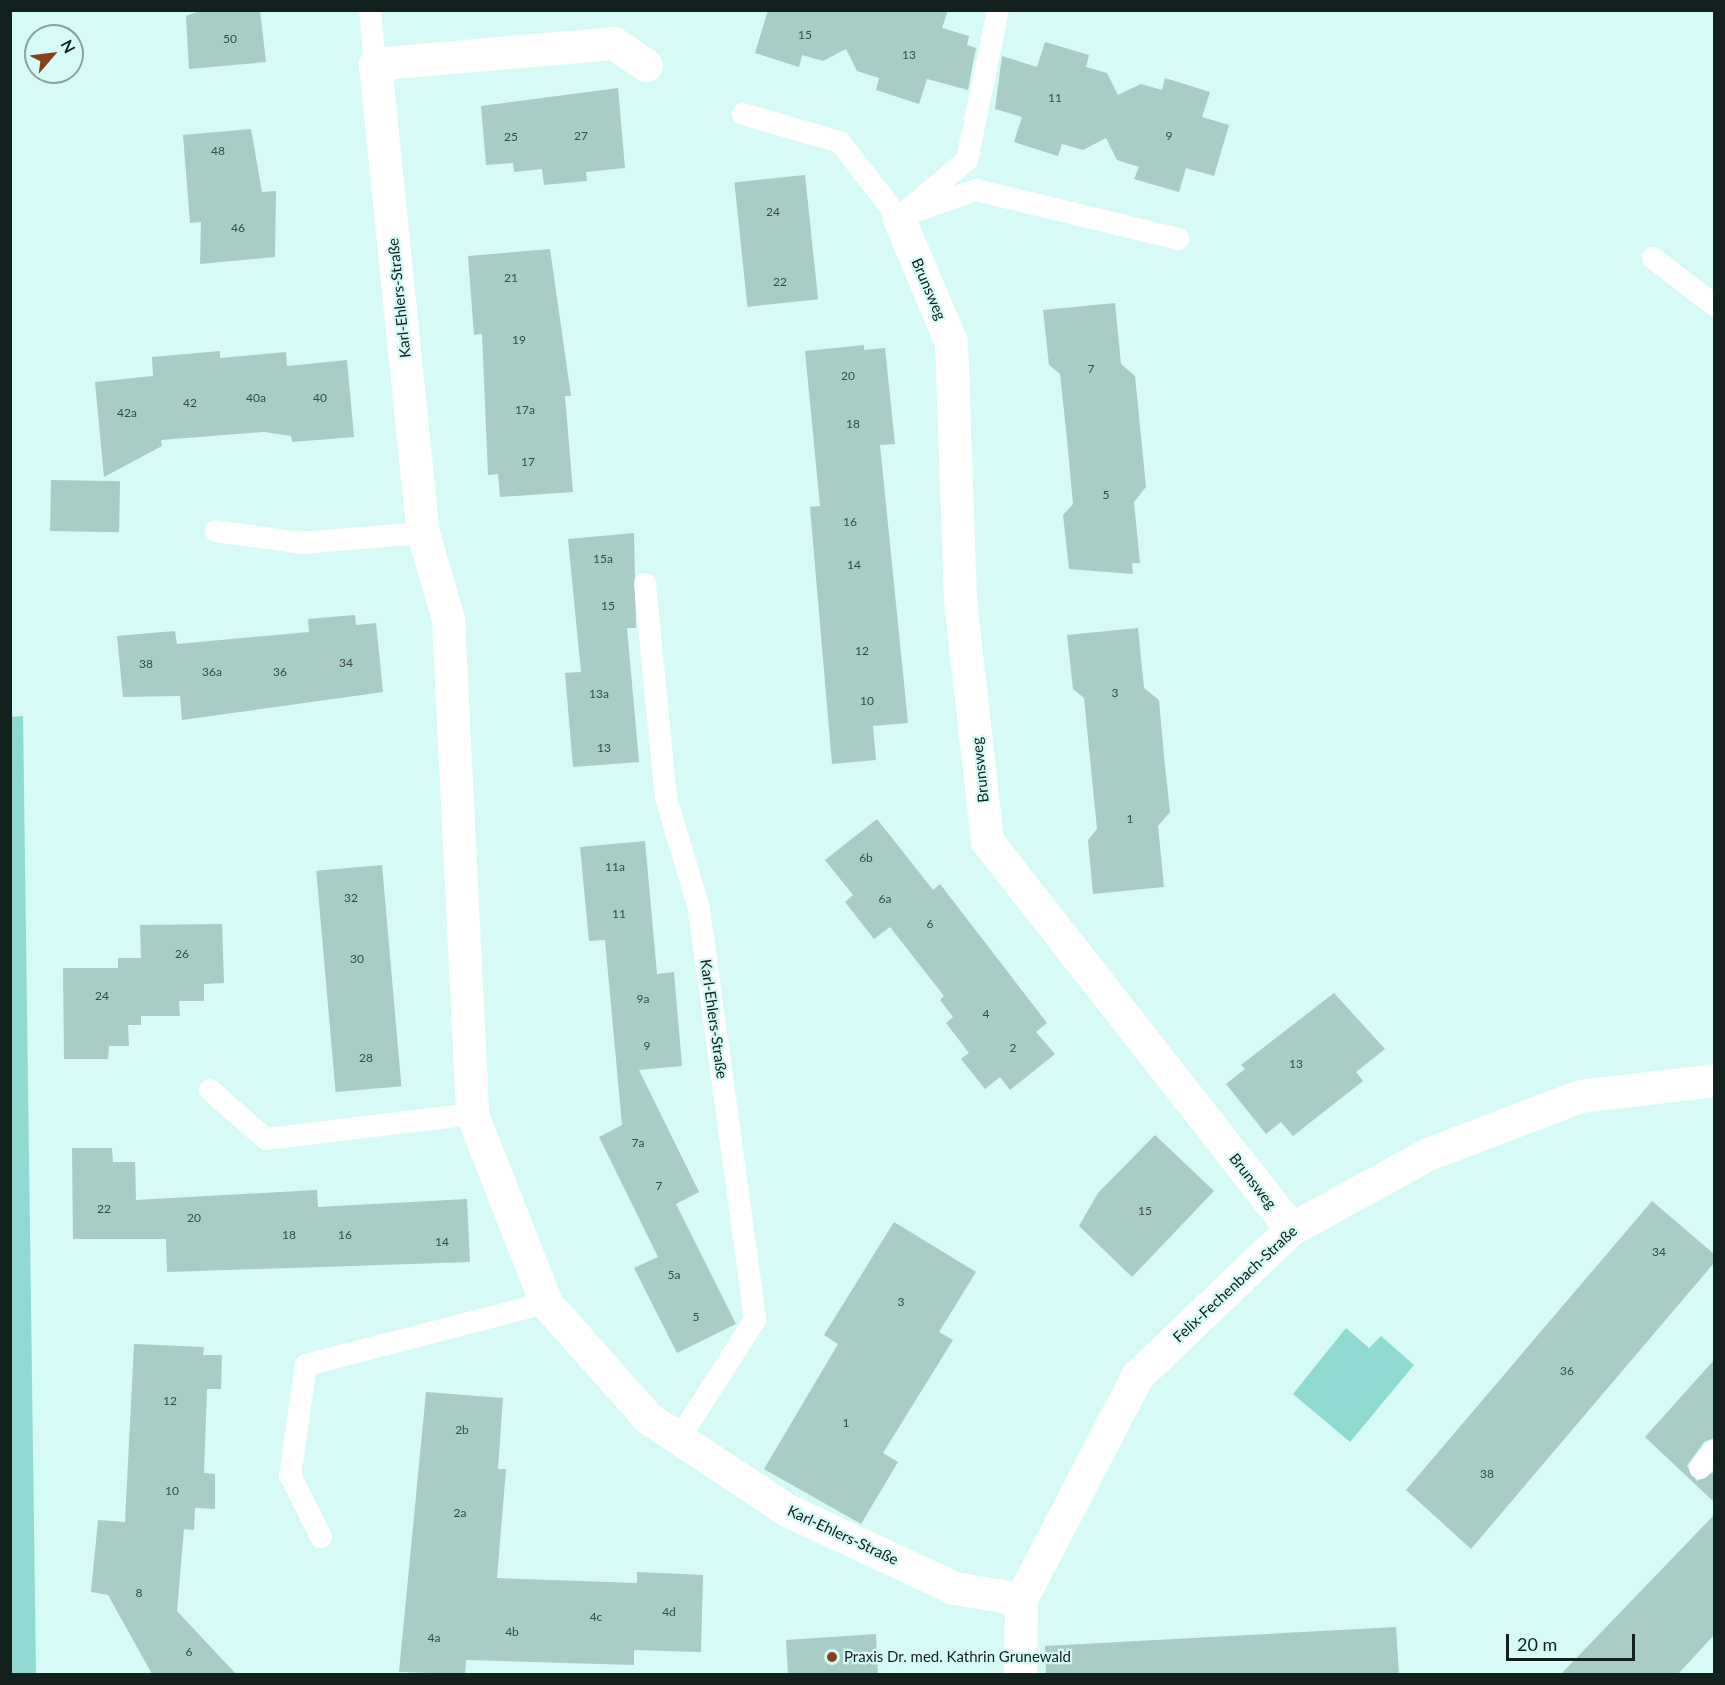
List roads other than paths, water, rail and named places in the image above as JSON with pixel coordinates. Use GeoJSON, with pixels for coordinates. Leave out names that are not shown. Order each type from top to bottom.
{"type":"FeatureCollection","features":[{"type":"Feature","properties":{"kind":"street"},"geometry":{"type":"LineString","coordinates":[[375,64],[613,43],[646,65]]}},
{"type":"Feature","properties":{"kind":"street","name":"Karl-Ehlers-Straße"},"geometry":{"type":"LineString","coordinates":[[375,64],[423,533],[448,619],[472,1114],[546,1303],[648,1418],[680,1437],[787,1510],[954,1588],[1021,1599]]}},
{"type":"Feature","properties":{"kind":"street","name":"Brunsweg"},"geometry":{"type":"LineString","coordinates":[[898,217],[951,342],[960,600],[987,840],[1291,1229]]}},
{"type":"Feature","properties":{"kind":"street","name":"Felix-Fechenbach-Straße"},"geometry":{"type":"LineString","coordinates":[[1020,1674],[1021,1599],[1137,1376],[1291,1229],[1428,1154],[1581,1096],[1714,1080]]}},
{"type":"Feature","properties":{"kind":"lane","name":"Karl-Ehlers-Straße"},"geometry":{"type":"LineString","coordinates":[[370,10],[375,64]]}},
{"type":"Feature","properties":{"kind":"lane"},"geometry":{"type":"LineString","coordinates":[[898,217],[967,160],[998,10]]}},
{"type":"Feature","properties":{"kind":"lane"},"geometry":{"type":"LineString","coordinates":[[744,114],[840,142],[898,217]]}},
{"type":"Feature","properties":{"kind":"lane"},"geometry":{"type":"LineString","coordinates":[[898,217],[976,190],[1178,239]]}},
{"type":"Feature","properties":{"kind":"lane"},"geometry":{"type":"LineString","coordinates":[[1653,258],[1714,305]]}},
{"type":"Feature","properties":{"kind":"lane"},"geometry":{"type":"LineString","coordinates":[[216,531],[302,543],[423,533]]}},
{"type":"Feature","properties":{"kind":"lane","name":"Karl-Ehlers-Straße"},"geometry":{"type":"LineString","coordinates":[[645,584],[666,798],[699,909],[756,1320],[680,1437]]}},
{"type":"Feature","properties":{"kind":"lane"},"geometry":{"type":"LineString","coordinates":[[210,1090],[266,1139],[472,1114]]}},
{"type":"Feature","properties":{"kind":"lane"},"geometry":{"type":"LineString","coordinates":[[321,1537],[290,1475],[306,1365],[546,1303]]}},
{"type":"Feature","properties":{"kind":"place","name":"Praxis Dr. med. Kathrin Grunewald"},"geometry":{"type":"Point","coordinates":[832,1657]}}]}
